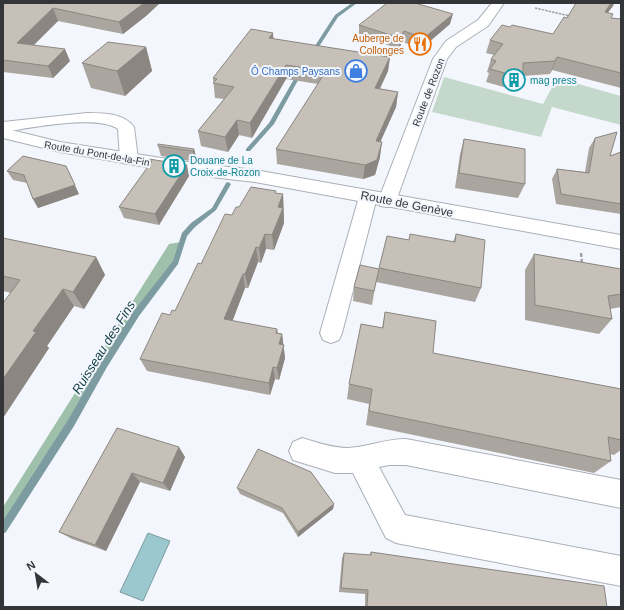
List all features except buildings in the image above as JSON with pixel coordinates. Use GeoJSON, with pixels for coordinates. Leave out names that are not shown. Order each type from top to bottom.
{"type":"FeatureCollection","features":[{"type":"Feature","properties":{"kind":"street","name":"Route de Rozon"},"geometry":{"type":"LineString","coordinates":[[331,333],[377,199],[440,58],[451,44],[483,23],[498,3]]}},
{"type":"Feature","properties":{"kind":"street"},"geometry":{"type":"LineString","coordinates":[[3,127],[72,118],[112,118],[123,123],[126,127],[126,141],[129,159]]}},
{"type":"Feature","properties":{"kind":"street","name":"Route du Pont-de-la-Fin"},"geometry":{"type":"LineString","coordinates":[[3,134],[60,148],[193,169]]}},
{"type":"Feature","properties":{"kind":"street","name":"Route de Genève"},"geometry":{"type":"LineString","coordinates":[[193,169],[255,176],[621,242]]}},
{"type":"Feature","properties":{"kind":"street"},"geometry":{"type":"LineString","coordinates":[[302,451],[335,460],[348,461],[389,452],[406,452],[621,494]]}},
{"type":"Feature","properties":{"kind":"street"},"geometry":{"type":"LineString","coordinates":[[360,459],[396,528],[621,571]]}},
{"type":"Feature","properties":{"kind":"path"},"geometry":{"type":"LineString","coordinates":[[535,8],[576,18]]}},
{"type":"Feature","properties":{"kind":"path"},"geometry":{"type":"LineString","coordinates":[[580,235],[582,267]]}},
{"type":"Feature","properties":{"kind":"green space"},"geometry":{"type":"Polygon","coordinates":[[[444,77],[543,104],[557,78],[621,96],[621,125],[552,107],[541,137],[432,112],[444,77]]]}},
{"type":"Feature","properties":{"kind":"green space"},"geometry":{"type":"Polygon","coordinates":[[[181,242],[176,262],[136,314],[104,365],[71,423],[3,529],[3,507],[169,244],[181,242]]]}},
{"type":"Feature","properties":{"kind":"water"},"geometry":{"type":"Polygon","coordinates":[[[148,533],[170,541],[143,601],[120,592],[148,533]]]}},
{"type":"Feature","properties":{"kind":"waterway","name":"Ruisseau des Fins"},"geometry":{"type":"LineString","coordinates":[[313,52],[336,16],[355,3]]}},
{"type":"Feature","properties":{"kind":"waterway","name":"Ruisseau des Fins"},"geometry":{"type":"LineString","coordinates":[[248,150],[271,124],[300,73]]}},
{"type":"Feature","properties":{"kind":"waterway","name":"Ruisseau des Fins"},"geometry":{"type":"LineString","coordinates":[[3,529],[71,423],[104,365],[136,314],[176,262],[184,235],[193,225],[214,209],[228,184]]}},
{"type":"Feature","properties":{"kind":"place","name":"Auberge de Collonges"},"geometry":{"type":"Point","coordinates":[420,44]}},
{"type":"Feature","properties":{"kind":"place","name":"Ô Champs Paysans"},"geometry":{"type":"Point","coordinates":[356,71]}},
{"type":"Feature","properties":{"kind":"place","name":"mag press"},"geometry":{"type":"Point","coordinates":[514,80]}},
{"type":"Feature","properties":{"kind":"place","name":"Douane de La Croix-de-Rozon"},"geometry":{"type":"Point","coordinates":[174,166]}}]}
